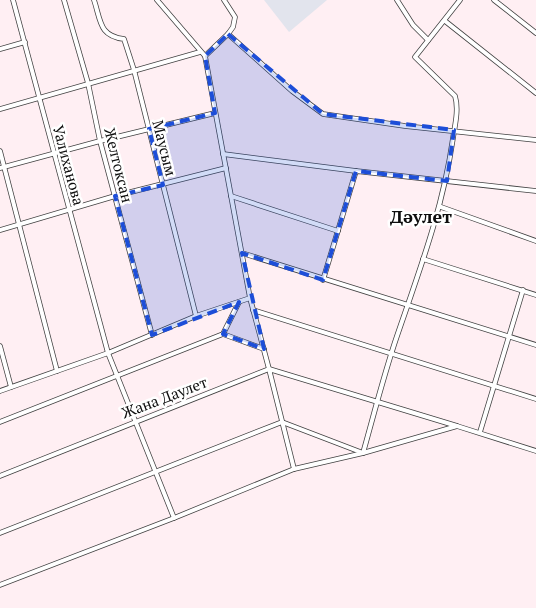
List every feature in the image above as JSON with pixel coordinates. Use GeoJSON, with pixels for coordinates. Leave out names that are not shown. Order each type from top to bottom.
{"type":"FeatureCollection","features":[{"type":"Feature","properties":{"kind":"street","name":"Уалиханова"},"geometry":{"type":"LineString","coordinates":[[13,0],[101,335],[174,518]]}},
{"type":"Feature","properties":{"kind":"street","name":"Желтоксан"},"geometry":{"type":"LineString","coordinates":[[64,0],[88,84],[100,141],[152,335]]}},
{"type":"Feature","properties":{"kind":"street","name":"Маусым"},"geometry":{"type":"LineString","coordinates":[[94,0],[104,31],[112,37],[124,39],[134,70],[196,316]]}},
{"type":"Feature","properties":{"kind":"street"},"geometry":{"type":"LineString","coordinates":[[157,0],[204,56],[250,298],[294,469]]}},
{"type":"Feature","properties":{"kind":"street"},"geometry":{"type":"LineString","coordinates":[[204,56],[233,28],[235,16],[224,0]]}},
{"type":"Feature","properties":{"kind":"street"},"geometry":{"type":"LineString","coordinates":[[397,0],[413,25],[428,40]]}},
{"type":"Feature","properties":{"kind":"street"},"geometry":{"type":"LineString","coordinates":[[363,453],[392,354],[441,207],[447,181],[454,130],[457,102],[455,96],[416,62],[414,57],[445,21],[460,0]]}},
{"type":"Feature","properties":{"kind":"street"},"geometry":{"type":"LineString","coordinates":[[494,0],[536,33]]}},
{"type":"Feature","properties":{"kind":"street"},"geometry":{"type":"LineString","coordinates":[[445,21],[536,93]]}},
{"type":"Feature","properties":{"kind":"street"},"geometry":{"type":"LineString","coordinates":[[228,34],[292,91],[324,114],[405,126],[536,140]]}},
{"type":"Feature","properties":{"kind":"street"},"geometry":{"type":"LineString","coordinates":[[0,50],[25,42]]}},
{"type":"Feature","properties":{"kind":"street"},"geometry":{"type":"LineString","coordinates":[[0,109],[200,52]]}},
{"type":"Feature","properties":{"kind":"street"},"geometry":{"type":"LineString","coordinates":[[2,168],[100,141],[215,113]]}},
{"type":"Feature","properties":{"kind":"street"},"geometry":{"type":"LineString","coordinates":[[0,150],[2,168],[20,223],[57,371]]}},
{"type":"Feature","properties":{"kind":"street"},"geometry":{"type":"LineString","coordinates":[[223,154],[536,191]]}},
{"type":"Feature","properties":{"kind":"street"},"geometry":{"type":"LineString","coordinates":[[0,230],[115,196],[226,168]]}},
{"type":"Feature","properties":{"kind":"street"},"geometry":{"type":"LineString","coordinates":[[323,280],[356,171]]}},
{"type":"Feature","properties":{"kind":"street"},"geometry":{"type":"LineString","coordinates":[[231,196],[338,232]]}},
{"type":"Feature","properties":{"kind":"street"},"geometry":{"type":"LineString","coordinates":[[441,207],[536,240]]}},
{"type":"Feature","properties":{"kind":"street"},"geometry":{"type":"LineString","coordinates":[[242,253],[409,307],[536,345]]}},
{"type":"Feature","properties":{"kind":"street"},"geometry":{"type":"LineString","coordinates":[[423,260],[536,294]]}},
{"type":"Feature","properties":{"kind":"street"},"geometry":{"type":"LineString","coordinates":[[480,432],[522,290]]}},
{"type":"Feature","properties":{"kind":"street"},"geometry":{"type":"LineString","coordinates":[[0,391],[108,353],[196,316],[250,298]]}},
{"type":"Feature","properties":{"kind":"street"},"geometry":{"type":"LineString","coordinates":[[0,422],[223,334],[239,302]]}},
{"type":"Feature","properties":{"kind":"street"},"geometry":{"type":"LineString","coordinates":[[253,310],[536,399]]}},
{"type":"Feature","properties":{"kind":"street"},"geometry":{"type":"LineString","coordinates":[[223,334],[264,349]]}},
{"type":"Feature","properties":{"kind":"street"},"geometry":{"type":"LineString","coordinates":[[0,346],[10,387]]}},
{"type":"Feature","properties":{"kind":"street"},"geometry":{"type":"LineString","coordinates":[[269,369],[480,432],[536,451]]}},
{"type":"Feature","properties":{"kind":"street","name":"Жана Даулет"},"geometry":{"type":"LineString","coordinates":[[0,476],[135,420],[269,369]]}},
{"type":"Feature","properties":{"kind":"street"},"geometry":{"type":"LineString","coordinates":[[0,533],[282,422],[363,453]]}},
{"type":"Feature","properties":{"kind":"street"},"geometry":{"type":"LineString","coordinates":[[1,584],[174,518],[294,469],[363,453],[457,426]]}},
{"type":"Feature","properties":{"kind":"highlighted area"},"geometry":{"type":"Polygon","coordinates":[[[228,34],[323,114],[454,130],[447,181],[356,171],[323,280],[242,253],[264,349],[223,334],[239,302],[152,335],[115,196],[163,185],[149,129],[215,113],[205,56],[228,34]]]}},
{"type":"Feature","properties":{"kind":"shaded area"},"geometry":{"type":"Polygon","coordinates":[[[264,0],[327,0],[289,32],[264,0]]]}},
{"type":"Feature","properties":{"kind":"district","name":"Дәулет"},"geometry":{"type":"Point","coordinates":[421,216]}}]}
